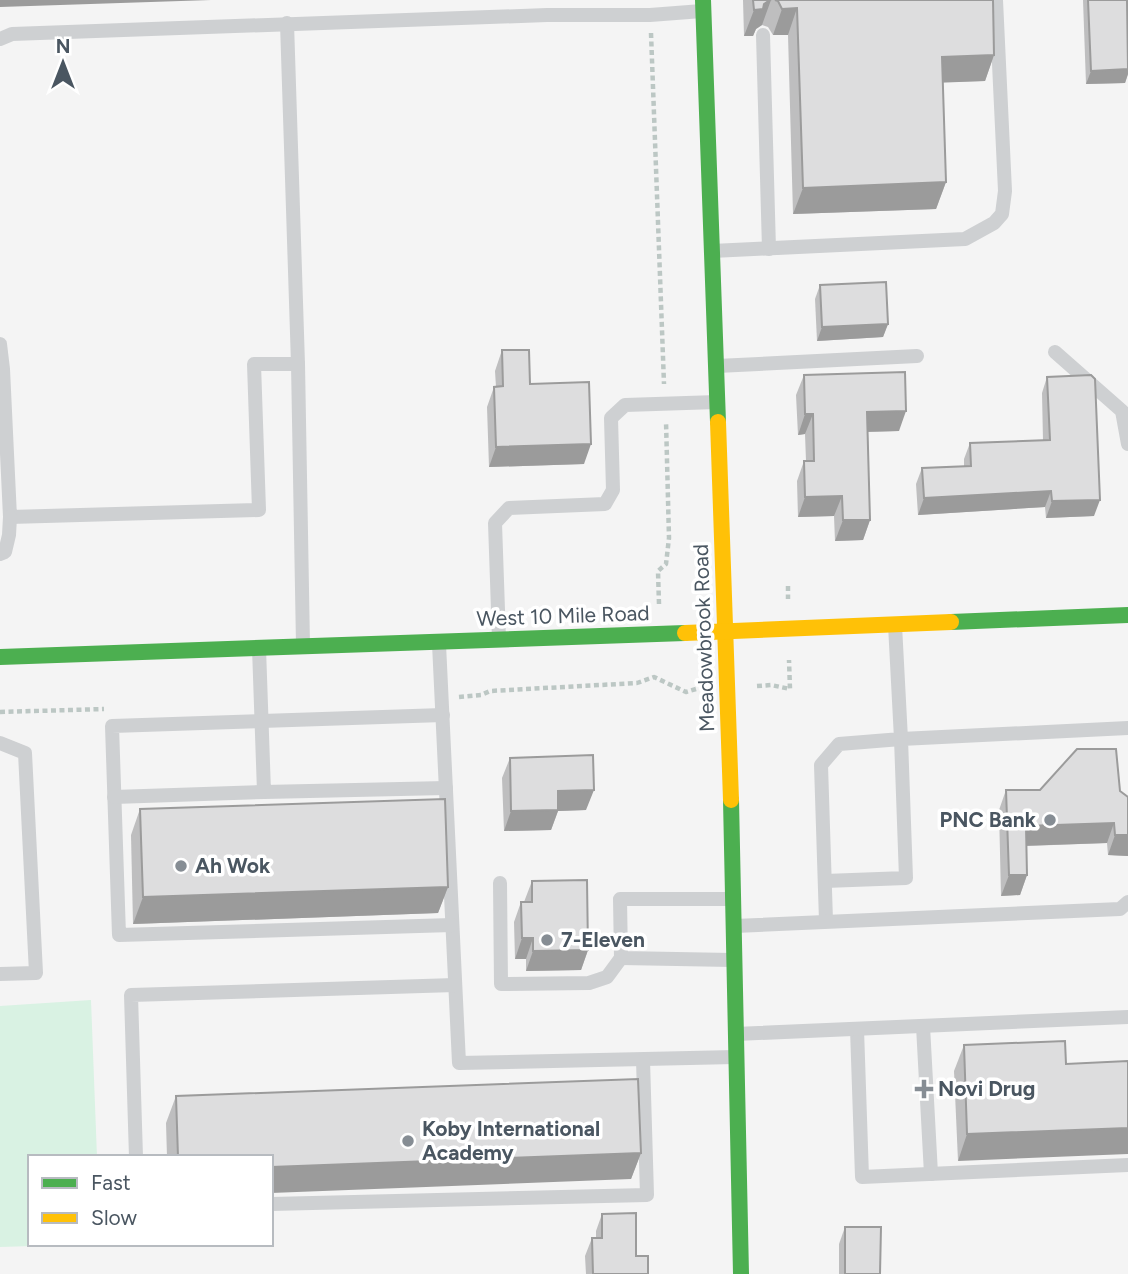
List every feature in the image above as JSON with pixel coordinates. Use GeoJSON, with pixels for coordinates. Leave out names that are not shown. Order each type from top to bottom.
{"type":"FeatureCollection","features":[{"type":"Feature","properties":{"kind":"street","name":"Meadowbrook Road"},"geometry":{"type":"LineString","coordinates":[[704,6],[733,899],[741,1274]]}},
{"type":"Feature","properties":{"kind":"street","name":"West 10 Mile Road"},"geometry":{"type":"LineString","coordinates":[[0,657],[1128,615]]}},
{"type":"Feature","properties":{"kind":"lane"},"geometry":{"type":"LineString","coordinates":[[712,251],[965,239],[994,223],[1002,215],[1005,191],[996,0]]}},
{"type":"Feature","properties":{"kind":"lane"},"geometry":{"type":"LineString","coordinates":[[0,39],[12,34],[547,15],[611,7],[650,15],[704,6]]}},
{"type":"Feature","properties":{"kind":"lane"},"geometry":{"type":"LineString","coordinates":[[287,23],[298,364],[303,647]]}},
{"type":"Feature","properties":{"kind":"lane"},"geometry":{"type":"LineString","coordinates":[[763,35],[769,249]]}},
{"type":"Feature","properties":{"kind":"lane"},"geometry":{"type":"LineString","coordinates":[[0,344],[10,517],[5,552],[0,554]]}},
{"type":"Feature","properties":{"kind":"lane"},"geometry":{"type":"LineString","coordinates":[[1055,352],[1122,411],[1128,444]]}},
{"type":"Feature","properties":{"kind":"lane"},"geometry":{"type":"LineString","coordinates":[[715,366],[918,356]]}},
{"type":"Feature","properties":{"kind":"lane"},"geometry":{"type":"LineString","coordinates":[[10,517],[259,510],[254,364],[298,364]]}},
{"type":"Feature","properties":{"kind":"lane"},"geometry":{"type":"LineString","coordinates":[[499,640],[495,523],[509,508],[605,504],[614,490],[611,418],[625,405],[717,402]]}},
{"type":"Feature","properties":{"kind":"lane"},"geometry":{"type":"LineString","coordinates":[[825,881],[906,878],[895,623]]}},
{"type":"Feature","properties":{"kind":"lane"},"geometry":{"type":"LineString","coordinates":[[439,642],[458,1063],[735,1057]]}},
{"type":"Feature","properties":{"kind":"lane"},"geometry":{"type":"LineString","coordinates":[[259,647],[264,792]]}},
{"type":"Feature","properties":{"kind":"lane"},"geometry":{"type":"LineString","coordinates":[[443,715],[112,726],[119,935],[452,925]]}},
{"type":"Feature","properties":{"kind":"lane"},"geometry":{"type":"LineString","coordinates":[[826,921],[821,765],[839,744],[1128,728]]}},
{"type":"Feature","properties":{"kind":"lane"},"geometry":{"type":"LineString","coordinates":[[0,743],[25,752],[36,973],[0,974]]}},
{"type":"Feature","properties":{"kind":"lane"},"geometry":{"type":"LineString","coordinates":[[114,797],[446,788]]}},
{"type":"Feature","properties":{"kind":"lane"},"geometry":{"type":"LineString","coordinates":[[500,883],[501,984],[589,983],[607,977],[621,958],[620,899],[733,899]]}},
{"type":"Feature","properties":{"kind":"lane"},"geometry":{"type":"LineString","coordinates":[[733,926],[1120,909],[1128,902]]}},
{"type":"Feature","properties":{"kind":"lane"},"geometry":{"type":"LineString","coordinates":[[621,958],[734,960]]}},
{"type":"Feature","properties":{"kind":"lane"},"geometry":{"type":"LineString","coordinates":[[136,1155],[131,995],[455,985]]}},
{"type":"Feature","properties":{"kind":"lane"},"geometry":{"type":"LineString","coordinates":[[735,1034],[1128,1017]]}},
{"type":"Feature","properties":{"kind":"lane"},"geometry":{"type":"LineString","coordinates":[[923,1026],[931,1174]]}},
{"type":"Feature","properties":{"kind":"lane"},"geometry":{"type":"LineString","coordinates":[[857,1029],[862,1177],[1128,1165]]}},
{"type":"Feature","properties":{"kind":"lane"},"geometry":{"type":"LineString","coordinates":[[273,1204],[647,1195],[643,1060]]}},
{"type":"Feature","properties":{"kind":"path"},"geometry":{"type":"LineString","coordinates":[[650,15],[669,538],[666,564],[658,571],[660,678],[686,692],[691,690]]}},
{"type":"Feature","properties":{"kind":"green space"},"geometry":{"type":"Polygon","coordinates":[[[91,1000],[97,1155],[28,1155],[28,1246],[33,1246],[0,1247],[0,1006],[91,1000]]]}},
{"type":"Feature","properties":{"kind":"building"},"geometry":{"type":"Polygon","coordinates":[[[753,0],[770,0],[764,4],[763,9],[754,10],[753,0]]]}},
{"type":"Feature","properties":{"kind":"building"},"geometry":{"type":"Polygon","coordinates":[[[775,0],[993,0],[994,55],[942,57],[946,182],[803,188],[797,8],[782,9],[775,0]]]}},
{"type":"Feature","properties":{"kind":"building"},"geometry":{"type":"Polygon","coordinates":[[[1088,0],[1127,0],[1128,69],[1091,71],[1088,0]]]}},
{"type":"Feature","properties":{"kind":"building"},"geometry":{"type":"Polygon","coordinates":[[[886,282],[888,324],[822,327],[820,285],[886,282]]]}},
{"type":"Feature","properties":{"kind":"building"},"geometry":{"type":"Polygon","coordinates":[[[502,350],[529,350],[530,384],[589,382],[591,444],[496,447],[494,387],[503,386],[502,350]]]}},
{"type":"Feature","properties":{"kind":"building"},"geometry":{"type":"Polygon","coordinates":[[[905,372],[906,411],[867,412],[870,520],[843,520],[842,496],[805,497],[804,461],[814,461],[813,414],[805,414],[804,375],[905,372]]]}},
{"type":"Feature","properties":{"kind":"building"},"geometry":{"type":"Polygon","coordinates":[[[1091,375],[1095,379],[1100,500],[1052,501],[1051,491],[924,498],[922,468],[971,466],[970,443],[1050,440],[1047,377],[1091,375]]]}},
{"type":"Feature","properties":{"kind":"building"},"geometry":{"type":"Polygon","coordinates":[[[1077,749],[1116,749],[1120,791],[1128,797],[1128,835],[1115,835],[1114,823],[1026,826],[1027,875],[1009,875],[1006,790],[1040,790],[1077,749]]]}},
{"type":"Feature","properties":{"kind":"building"},"geometry":{"type":"Polygon","coordinates":[[[593,755],[594,790],[558,791],[558,810],[511,811],[510,758],[593,755]]]}},
{"type":"Feature","properties":{"kind":"building"},"geometry":{"type":"Polygon","coordinates":[[[445,799],[448,887],[143,897],[140,809],[445,799]]]}},
{"type":"Feature","properties":{"kind":"building","name":"7-Eleven"},"geometry":{"type":"Polygon","coordinates":[[[587,880],[588,950],[533,951],[533,938],[522,938],[521,902],[532,902],[532,881],[587,880]]]}},
{"type":"Feature","properties":{"kind":"building"},"geometry":{"type":"Polygon","coordinates":[[[1065,1041],[1066,1064],[1128,1061],[1128,1128],[967,1134],[964,1045],[1065,1041]]]}},
{"type":"Feature","properties":{"kind":"building"},"geometry":{"type":"Polygon","coordinates":[[[638,1079],[641,1153],[273,1167],[273,1155],[178,1155],[176,1096],[638,1079]]]}},
{"type":"Feature","properties":{"kind":"building"},"geometry":{"type":"Polygon","coordinates":[[[636,1213],[636,1256],[648,1256],[648,1274],[593,1274],[592,1238],[602,1238],[602,1214],[636,1213]]]}},
{"type":"Feature","properties":{"kind":"building"},"geometry":{"type":"Polygon","coordinates":[[[845,1227],[881,1227],[880,1274],[845,1274],[845,1227]]]}},
{"type":"Feature","properties":{"kind":"traffic: fast"},"geometry":{"type":"LineString","coordinates":[[703,0],[718,422]]}},
{"type":"Feature","properties":{"kind":"traffic: fast"},"geometry":{"type":"LineString","coordinates":[[951,622],[1128,615]]}},
{"type":"Feature","properties":{"kind":"traffic: fast"},"geometry":{"type":"LineString","coordinates":[[0,657],[685,633]]}},
{"type":"Feature","properties":{"kind":"traffic: fast"},"geometry":{"type":"LineString","coordinates":[[731,800],[741,1274]]}},
{"type":"Feature","properties":{"kind":"traffic: slow"},"geometry":{"type":"LineString","coordinates":[[718,422],[731,800]]}},
{"type":"Feature","properties":{"kind":"traffic: slow"},"geometry":{"type":"LineString","coordinates":[[685,633],[951,622]]}},
{"type":"Feature","properties":{"kind":"place","name":"PNC Bank"},"geometry":{"type":"Point","coordinates":[1050,820]}},
{"type":"Feature","properties":{"kind":"place","name":"Ah Wok"},"geometry":{"type":"Point","coordinates":[181,866]}},
{"type":"Feature","properties":{"kind":"place","name":"7-Eleven"},"geometry":{"type":"Point","coordinates":[547,940]}},
{"type":"Feature","properties":{"kind":"place","name":"Novi Drug"},"geometry":{"type":"Point","coordinates":[924,1089]}},
{"type":"Feature","properties":{"kind":"place","name":"Koby International Academy"},"geometry":{"type":"Point","coordinates":[408,1141]}}]}
